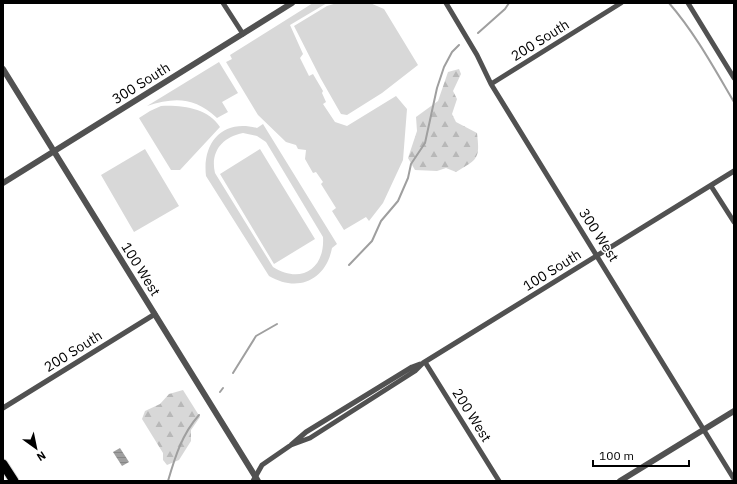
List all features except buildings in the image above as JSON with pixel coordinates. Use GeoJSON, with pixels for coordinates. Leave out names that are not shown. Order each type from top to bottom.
{"type":"FeatureCollection","features":[{"type":"Feature","properties":{"kind":"highway"},"geometry":{"type":"LineString","coordinates":[[3,464],[14,481]]}},
{"type":"Feature","properties":{"kind":"street"},"geometry":{"type":"LineString","coordinates":[[223,3],[243,34]]}},
{"type":"Feature","properties":{"kind":"street","name":"300 South"},"geometry":{"type":"LineString","coordinates":[[3,182],[54,152],[292,3]]}},
{"type":"Feature","properties":{"kind":"street","name":"300 West"},"geometry":{"type":"LineString","coordinates":[[446,3],[477,55],[491,84],[734,479]]}},
{"type":"Feature","properties":{"kind":"street","name":"200 South"},"geometry":{"type":"LineString","coordinates":[[491,84],[621,3]]}},
{"type":"Feature","properties":{"kind":"street"},"geometry":{"type":"LineString","coordinates":[[688,3],[734,78]]}},
{"type":"Feature","properties":{"kind":"street","name":"100 West"},"geometry":{"type":"LineString","coordinates":[[3,69],[256,480]]}},
{"type":"Feature","properties":{"kind":"street","name":"100 South"},"geometry":{"type":"LineString","coordinates":[[256,480],[262,465],[291,445],[310,438],[415,371],[424,363],[734,171]]}},
{"type":"Feature","properties":{"kind":"street"},"geometry":{"type":"LineString","coordinates":[[711,186],[734,222]]}},
{"type":"Feature","properties":{"kind":"street","name":"200 South"},"geometry":{"type":"LineString","coordinates":[[3,408],[155,314]]}},
{"type":"Feature","properties":{"kind":"street","name":"200 West"},"geometry":{"type":"LineString","coordinates":[[424,363],[499,481]]}},
{"type":"Feature","properties":{"kind":"street"},"geometry":{"type":"LineString","coordinates":[[620,481],[734,411]]}},
{"type":"Feature","properties":{"kind":"green space"},"geometry":{"type":"Polygon","coordinates":[[[313,3],[327,3],[290,25],[303,54],[300,58],[309,76],[313,74],[323,91],[322,93],[326,102],[323,104],[335,122],[347,126],[396,96],[407,109],[403,160],[383,203],[369,221],[366,217],[344,230],[332,211],[336,208],[321,184],[323,182],[316,172],[313,173],[305,159],[306,150],[298,149],[296,145],[286,142],[258,115],[226,62],[232,59],[230,55],[313,3]]]}},
{"type":"Feature","properties":{"kind":"green space"},"geometry":{"type":"Polygon","coordinates":[[[337,3],[370,3],[384,9],[418,65],[382,93],[347,115],[341,114],[294,26],[327,6],[337,3]]]}},
{"type":"Feature","properties":{"kind":"green space"},"geometry":{"type":"Polygon","coordinates":[[[219,62],[238,93],[222,102],[228,112],[217,118],[200,106],[175,100],[147,106],[219,62]]]}},
{"type":"Feature","properties":{"kind":"green space"},"geometry":{"type":"Polygon","coordinates":[[[459,69],[461,74],[453,91],[457,99],[452,114],[456,122],[477,133],[478,148],[476,157],[469,164],[456,172],[446,168],[437,171],[415,170],[408,158],[417,131],[416,117],[438,101],[448,72],[459,69]]]}},
{"type":"Feature","properties":{"kind":"green space"},"geometry":{"type":"Polygon","coordinates":[[[161,106],[177,106],[194,109],[209,116],[220,127],[180,170],[171,170],[139,118],[161,106]]]}},
{"type":"Feature","properties":{"kind":"green space"},"geometry":{"type":"Polygon","coordinates":[[[263,124],[337,244],[332,248],[329,259],[324,268],[309,280],[300,283],[280,281],[269,276],[206,176],[208,153],[211,143],[217,136],[225,130],[234,127],[245,126],[257,128],[263,124]],[[243,133],[229,138],[224,142],[219,147],[214,158],[215,173],[273,267],[283,272],[301,274],[309,271],[320,258],[323,248],[323,237],[266,142],[257,136],[243,133]]]}},
{"type":"Feature","properties":{"kind":"green space"},"geometry":{"type":"Polygon","coordinates":[[[145,149],[179,206],[134,232],[101,175],[145,149]]]}},
{"type":"Feature","properties":{"kind":"green space"},"geometry":{"type":"Polygon","coordinates":[[[260,149],[315,239],[274,264],[220,174],[260,149]]]}},
{"type":"Feature","properties":{"kind":"green space"},"geometry":{"type":"Polygon","coordinates":[[[183,390],[200,417],[191,430],[191,441],[179,460],[167,465],[163,460],[163,453],[142,419],[145,411],[160,404],[169,394],[183,390]]]}},
{"type":"Feature","properties":{"kind":"shaded area"},"geometry":{"type":"Polygon","coordinates":[[[120,448],[129,462],[122,466],[113,452],[120,448]]]}},
{"type":"Feature","properties":{"kind":"waterway"},"geometry":{"type":"LineString","coordinates":[[478,33],[505,9],[509,3]]}},
{"type":"Feature","properties":{"kind":"waterway"},"geometry":{"type":"LineString","coordinates":[[669,3],[696,39],[734,102]]}},
{"type":"Feature","properties":{"kind":"waterway"},"geometry":{"type":"LineString","coordinates":[[349,265],[372,241],[381,221],[398,201],[408,178],[411,164],[425,143],[437,88],[444,67],[452,52],[459,45]]}},
{"type":"Feature","properties":{"kind":"waterway"},"geometry":{"type":"LineString","coordinates":[[233,373],[256,336],[277,324]]}},
{"type":"Feature","properties":{"kind":"waterway"},"geometry":{"type":"LineString","coordinates":[[220,392],[223,388]]}},
{"type":"Feature","properties":{"kind":"waterway"},"geometry":{"type":"LineString","coordinates":[[168,481],[176,455],[188,430],[199,415]]}}]}
